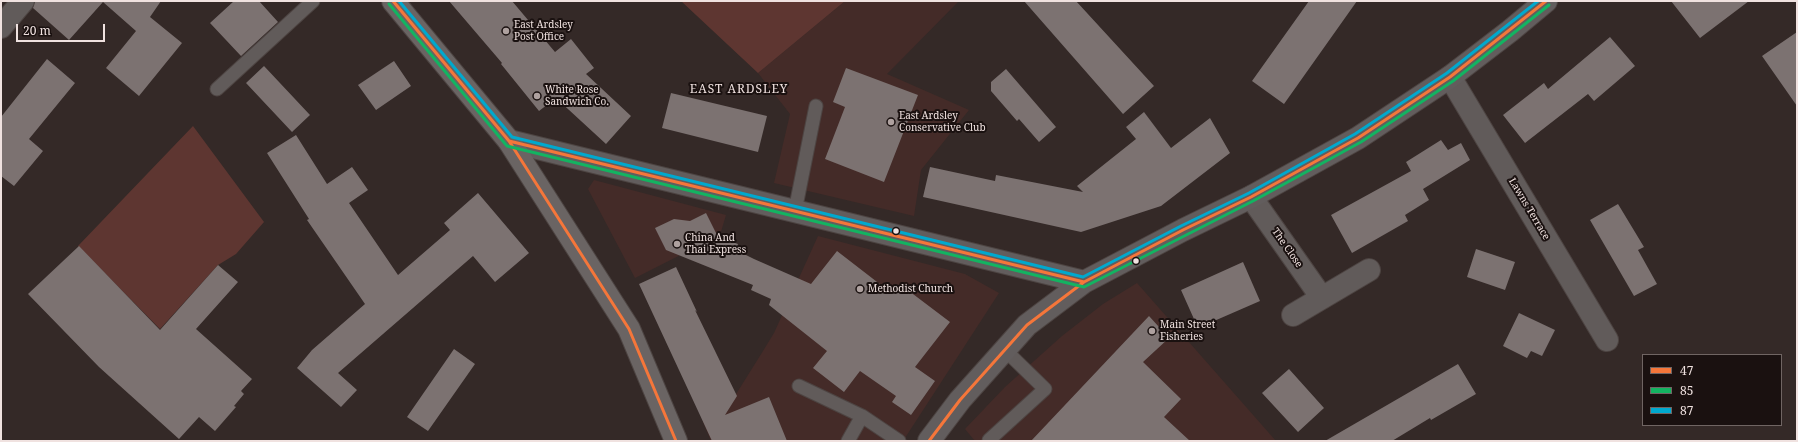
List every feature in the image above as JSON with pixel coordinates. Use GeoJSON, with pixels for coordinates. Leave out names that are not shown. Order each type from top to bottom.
{"type":"FeatureCollection","features":[{"type":"Feature","properties":{"kind":"main road"},"geometry":{"type":"LineString","coordinates":[[393,1],[509,140],[629,329],[676,441]]}},
{"type":"Feature","properties":{"kind":"street"},"geometry":{"type":"LineString","coordinates":[[1,27],[23,1]]}},
{"type":"Feature","properties":{"kind":"street"},"geometry":{"type":"LineString","coordinates":[[929,441],[960,400],[1027,325],[1084,282],[1182,230],[1251,197],[1358,138],[1450,77],[1546,1]]}},
{"type":"Feature","properties":{"kind":"street","name":"Lawns Terrace"},"geometry":{"type":"LineString","coordinates":[[1450,77],[1607,340]]}},
{"type":"Feature","properties":{"kind":"street"},"geometry":{"type":"LineString","coordinates":[[509,140],[1084,282]]}},
{"type":"Feature","properties":{"kind":"street","name":"The Close"},"geometry":{"type":"LineString","coordinates":[[1251,197],[1322,298]]}},
{"type":"Feature","properties":{"kind":"street"},"geometry":{"type":"LineString","coordinates":[[1293,315],[1369,270]]}},
{"type":"Feature","properties":{"kind":"lane"},"geometry":{"type":"LineString","coordinates":[[217,90],[313,1]]}},
{"type":"Feature","properties":{"kind":"lane"},"geometry":{"type":"LineString","coordinates":[[795,211],[816,106]]}},
{"type":"Feature","properties":{"kind":"lane"},"geometry":{"type":"LineString","coordinates":[[990,441],[989,440],[1045,389],[1005,350]]}},
{"type":"Feature","properties":{"kind":"lane"},"geometry":{"type":"LineString","coordinates":[[799,386],[862,416],[898,441]]}},
{"type":"Feature","properties":{"kind":"lane"},"geometry":{"type":"LineString","coordinates":[[848,441],[862,416]]}},
{"type":"Feature","properties":{"kind":"shaded area"},"geometry":{"type":"Polygon","coordinates":[[[681,1],[845,1],[758,73],[681,1]]]}},
{"type":"Feature","properties":{"kind":"shaded area"},"geometry":{"type":"Polygon","coordinates":[[[845,1],[958,2],[887,74],[969,110],[921,170],[914,216],[774,183],[790,114],[758,73],[845,1]]]}},
{"type":"Feature","properties":{"kind":"shaded area"},"geometry":{"type":"Polygon","coordinates":[[[193,126],[264,222],[236,254],[218,265],[160,329],[78,246],[193,126]]]}},
{"type":"Feature","properties":{"kind":"shaded area"},"geometry":{"type":"Polygon","coordinates":[[[594,180],[726,215],[720,235],[635,278],[588,189],[594,180]]]}},
{"type":"Feature","properties":{"kind":"shaded area"},"geometry":{"type":"Polygon","coordinates":[[[818,236],[965,274],[999,293],[903,441],[711,441],[703,422],[733,399],[763,351],[774,333],[818,236]]]}},
{"type":"Feature","properties":{"kind":"shaded area"},"geometry":{"type":"Polygon","coordinates":[[[1137,283],[1276,441],[975,441],[965,429],[1005,387],[1062,336],[1103,304],[1137,283]]]}},
{"type":"Feature","properties":{"kind":"building"},"geometry":{"type":"Polygon","coordinates":[[[35,1],[161,1],[150,17],[182,43],[139,96],[106,68],[136,31],[103,2],[69,40],[33,8],[35,1]]]}},
{"type":"Feature","properties":{"kind":"building"},"geometry":{"type":"Polygon","coordinates":[[[234,1],[259,1],[278,22],[241,56],[210,23],[234,1]]]}},
{"type":"Feature","properties":{"kind":"building"},"geometry":{"type":"Polygon","coordinates":[[[449,1],[512,1],[555,52],[571,39],[594,68],[586,74],[631,116],[606,144],[556,98],[539,111],[501,64],[502,63],[449,1]]]}},
{"type":"Feature","properties":{"kind":"building"},"geometry":{"type":"Polygon","coordinates":[[[1024,1],[1076,1],[1154,86],[1123,114],[1024,1]]]}},
{"type":"Feature","properties":{"kind":"building"},"geometry":{"type":"Polygon","coordinates":[[[1309,1],[1357,1],[1284,104],[1252,81],[1309,1]]]}},
{"type":"Feature","properties":{"kind":"building"},"geometry":{"type":"Polygon","coordinates":[[[1671,1],[1749,1],[1700,38],[1671,1]]]}},
{"type":"Feature","properties":{"kind":"building"},"geometry":{"type":"Polygon","coordinates":[[[1797,32],[1797,106],[1762,56],[1797,32]]]}},
{"type":"Feature","properties":{"kind":"building"},"geometry":{"type":"Polygon","coordinates":[[[1610,37],[1635,66],[1594,101],[1588,94],[1525,143],[1503,115],[1544,83],[1548,89],[1610,37]]]}},
{"type":"Feature","properties":{"kind":"building"},"geometry":{"type":"Polygon","coordinates":[[[47,59],[75,83],[29,139],[43,151],[14,186],[1,176],[1,117],[47,59]]]}},
{"type":"Feature","properties":{"kind":"building"},"geometry":{"type":"Polygon","coordinates":[[[394,61],[411,86],[376,110],[358,85],[394,61]]]}},
{"type":"Feature","properties":{"kind":"building"},"geometry":{"type":"Polygon","coordinates":[[[264,66],[310,115],[292,132],[246,83],[264,66]]]}},
{"type":"Feature","properties":{"kind":"building","name":"East Ardsley Conservative Club"},"geometry":{"type":"Polygon","coordinates":[[[846,68],[918,95],[884,182],[825,159],[845,107],[833,102],[846,68]]]}},
{"type":"Feature","properties":{"kind":"building"},"geometry":{"type":"Polygon","coordinates":[[[1006,69],[1056,127],[1039,142],[1019,119],[1017,121],[991,91],[991,82],[1006,69]]]}},
{"type":"Feature","properties":{"kind":"building"},"geometry":{"type":"Polygon","coordinates":[[[671,93],[767,116],[758,152],[662,128],[671,93]]]}},
{"type":"Feature","properties":{"kind":"building"},"geometry":{"type":"Polygon","coordinates":[[[1144,112],[1171,148],[1210,118],[1230,153],[1161,206],[1081,232],[923,197],[930,167],[995,181],[996,175],[1083,192],[1077,186],[1136,139],[1126,127],[1144,112]]]}},
{"type":"Feature","properties":{"kind":"building"},"geometry":{"type":"Polygon","coordinates":[[[296,135],[327,184],[352,167],[368,190],[349,203],[398,275],[450,230],[444,223],[478,193],[529,253],[495,282],[473,256],[338,373],[357,390],[341,407],[297,368],[312,350],[365,304],[307,220],[309,219],[267,153],[296,135]]]}},
{"type":"Feature","properties":{"kind":"building"},"geometry":{"type":"Polygon","coordinates":[[[1441,140],[1448,150],[1461,143],[1470,160],[1423,189],[1429,200],[1405,215],[1408,221],[1352,253],[1331,215],[1411,171],[1406,162],[1441,140]]]}},
{"type":"Feature","properties":{"kind":"building"},"geometry":{"type":"Polygon","coordinates":[[[1618,204],[1644,247],[1638,250],[1657,284],[1634,296],[1590,220],[1618,204]]]}},
{"type":"Feature","properties":{"kind":"building"},"geometry":{"type":"Polygon","coordinates":[[[706,213],[718,237],[738,244],[736,250],[754,259],[811,284],[837,251],[881,285],[909,291],[950,322],[915,367],[935,381],[911,415],[892,402],[896,396],[860,371],[844,392],[813,368],[827,351],[769,305],[771,299],[751,290],[753,285],[666,250],[655,228],[674,219],[690,221],[706,213]]]}},
{"type":"Feature","properties":{"kind":"building"},"geometry":{"type":"Polygon","coordinates":[[[79,246],[160,330],[218,265],[238,282],[196,329],[252,379],[241,391],[244,394],[234,406],[236,407],[215,431],[199,417],[179,439],[99,367],[28,294],[79,246]]]}},
{"type":"Feature","properties":{"kind":"building"},"geometry":{"type":"Polygon","coordinates":[[[1476,249],[1515,262],[1505,290],[1467,277],[1476,249]]]}},
{"type":"Feature","properties":{"kind":"building"},"geometry":{"type":"Polygon","coordinates":[[[1243,262],[1260,301],[1198,328],[1181,290],[1243,262]]]}},
{"type":"Feature","properties":{"kind":"building"},"geometry":{"type":"Polygon","coordinates":[[[676,267],[697,312],[695,310],[737,396],[725,415],[769,397],[787,441],[712,441],[639,284],[676,267]]]}},
{"type":"Feature","properties":{"kind":"building"},"geometry":{"type":"Polygon","coordinates":[[[1519,313],[1555,330],[1542,356],[1531,351],[1527,358],[1503,346],[1519,313]]]}},
{"type":"Feature","properties":{"kind":"building"},"geometry":{"type":"Polygon","coordinates":[[[1149,316],[1169,338],[1143,362],[1181,399],[1164,417],[1190,441],[1031,441],[1149,316]]]}},
{"type":"Feature","properties":{"kind":"building"},"geometry":{"type":"Polygon","coordinates":[[[454,349],[475,364],[428,431],[407,417],[454,349]]]}},
{"type":"Feature","properties":{"kind":"building"},"geometry":{"type":"Polygon","coordinates":[[[1458,364],[1476,394],[1431,420],[1430,418],[1392,441],[1325,441],[1458,364]]]}},
{"type":"Feature","properties":{"kind":"building"},"geometry":{"type":"Polygon","coordinates":[[[1289,369],[1324,408],[1298,432],[1262,393],[1289,369]]]}},
{"type":"Feature","properties":{"kind":"transit line","name":"47"},"geometry":{"type":"LineString","coordinates":[[393,1],[509,141],[629,329],[676,441]]}},
{"type":"Feature","properties":{"kind":"transit line","name":"87"},"geometry":{"type":"LineString","coordinates":[[399,1],[512,137],[1083,277],[1181,226],[1249,193],[1355,134],[1447,73],[1538,1]]}},
{"type":"Feature","properties":{"kind":"transit line","name":"47"},"geometry":{"type":"LineString","coordinates":[[929,441],[960,400],[1027,325],[1084,282],[1183,230],[1251,197],[1358,138],[1450,77],[1546,1]]}},
{"type":"Feature","properties":{"kind":"transit line","name":"85"},"geometry":{"type":"LineString","coordinates":[[389,4],[507,146],[1084,287],[1253,201],[1361,142],[1453,81],[1549,5]]}},
{"type":"Feature","properties":{"kind":"transit line","name":"47"},"geometry":{"type":"LineString","coordinates":[[509,141],[1084,282]]}},
{"type":"Feature","properties":{"kind":"place","name":"East Ardsley Post Office"},"geometry":{"type":"Point","coordinates":[506,31]}},
{"type":"Feature","properties":{"kind":"place","name":"White Rose Sandwich Co."},"geometry":{"type":"Point","coordinates":[537,96]}},
{"type":"Feature","properties":{"kind":"place","name":"East Ardsley Conservative Club"},"geometry":{"type":"Point","coordinates":[891,122]}},
{"type":"Feature","properties":{"kind":"place","name":"China And Thai Express"},"geometry":{"type":"Point","coordinates":[677,244]}},
{"type":"Feature","properties":{"kind":"place","name":"Methodist Church"},"geometry":{"type":"Point","coordinates":[860,289]}},
{"type":"Feature","properties":{"kind":"place","name":"Main Street Fisheries"},"geometry":{"type":"Point","coordinates":[1152,331]}},
{"type":"Feature","properties":{"kind":"district","name":"EAST ARDSLEY"},"geometry":{"type":"Point","coordinates":[739,90]}}]}
